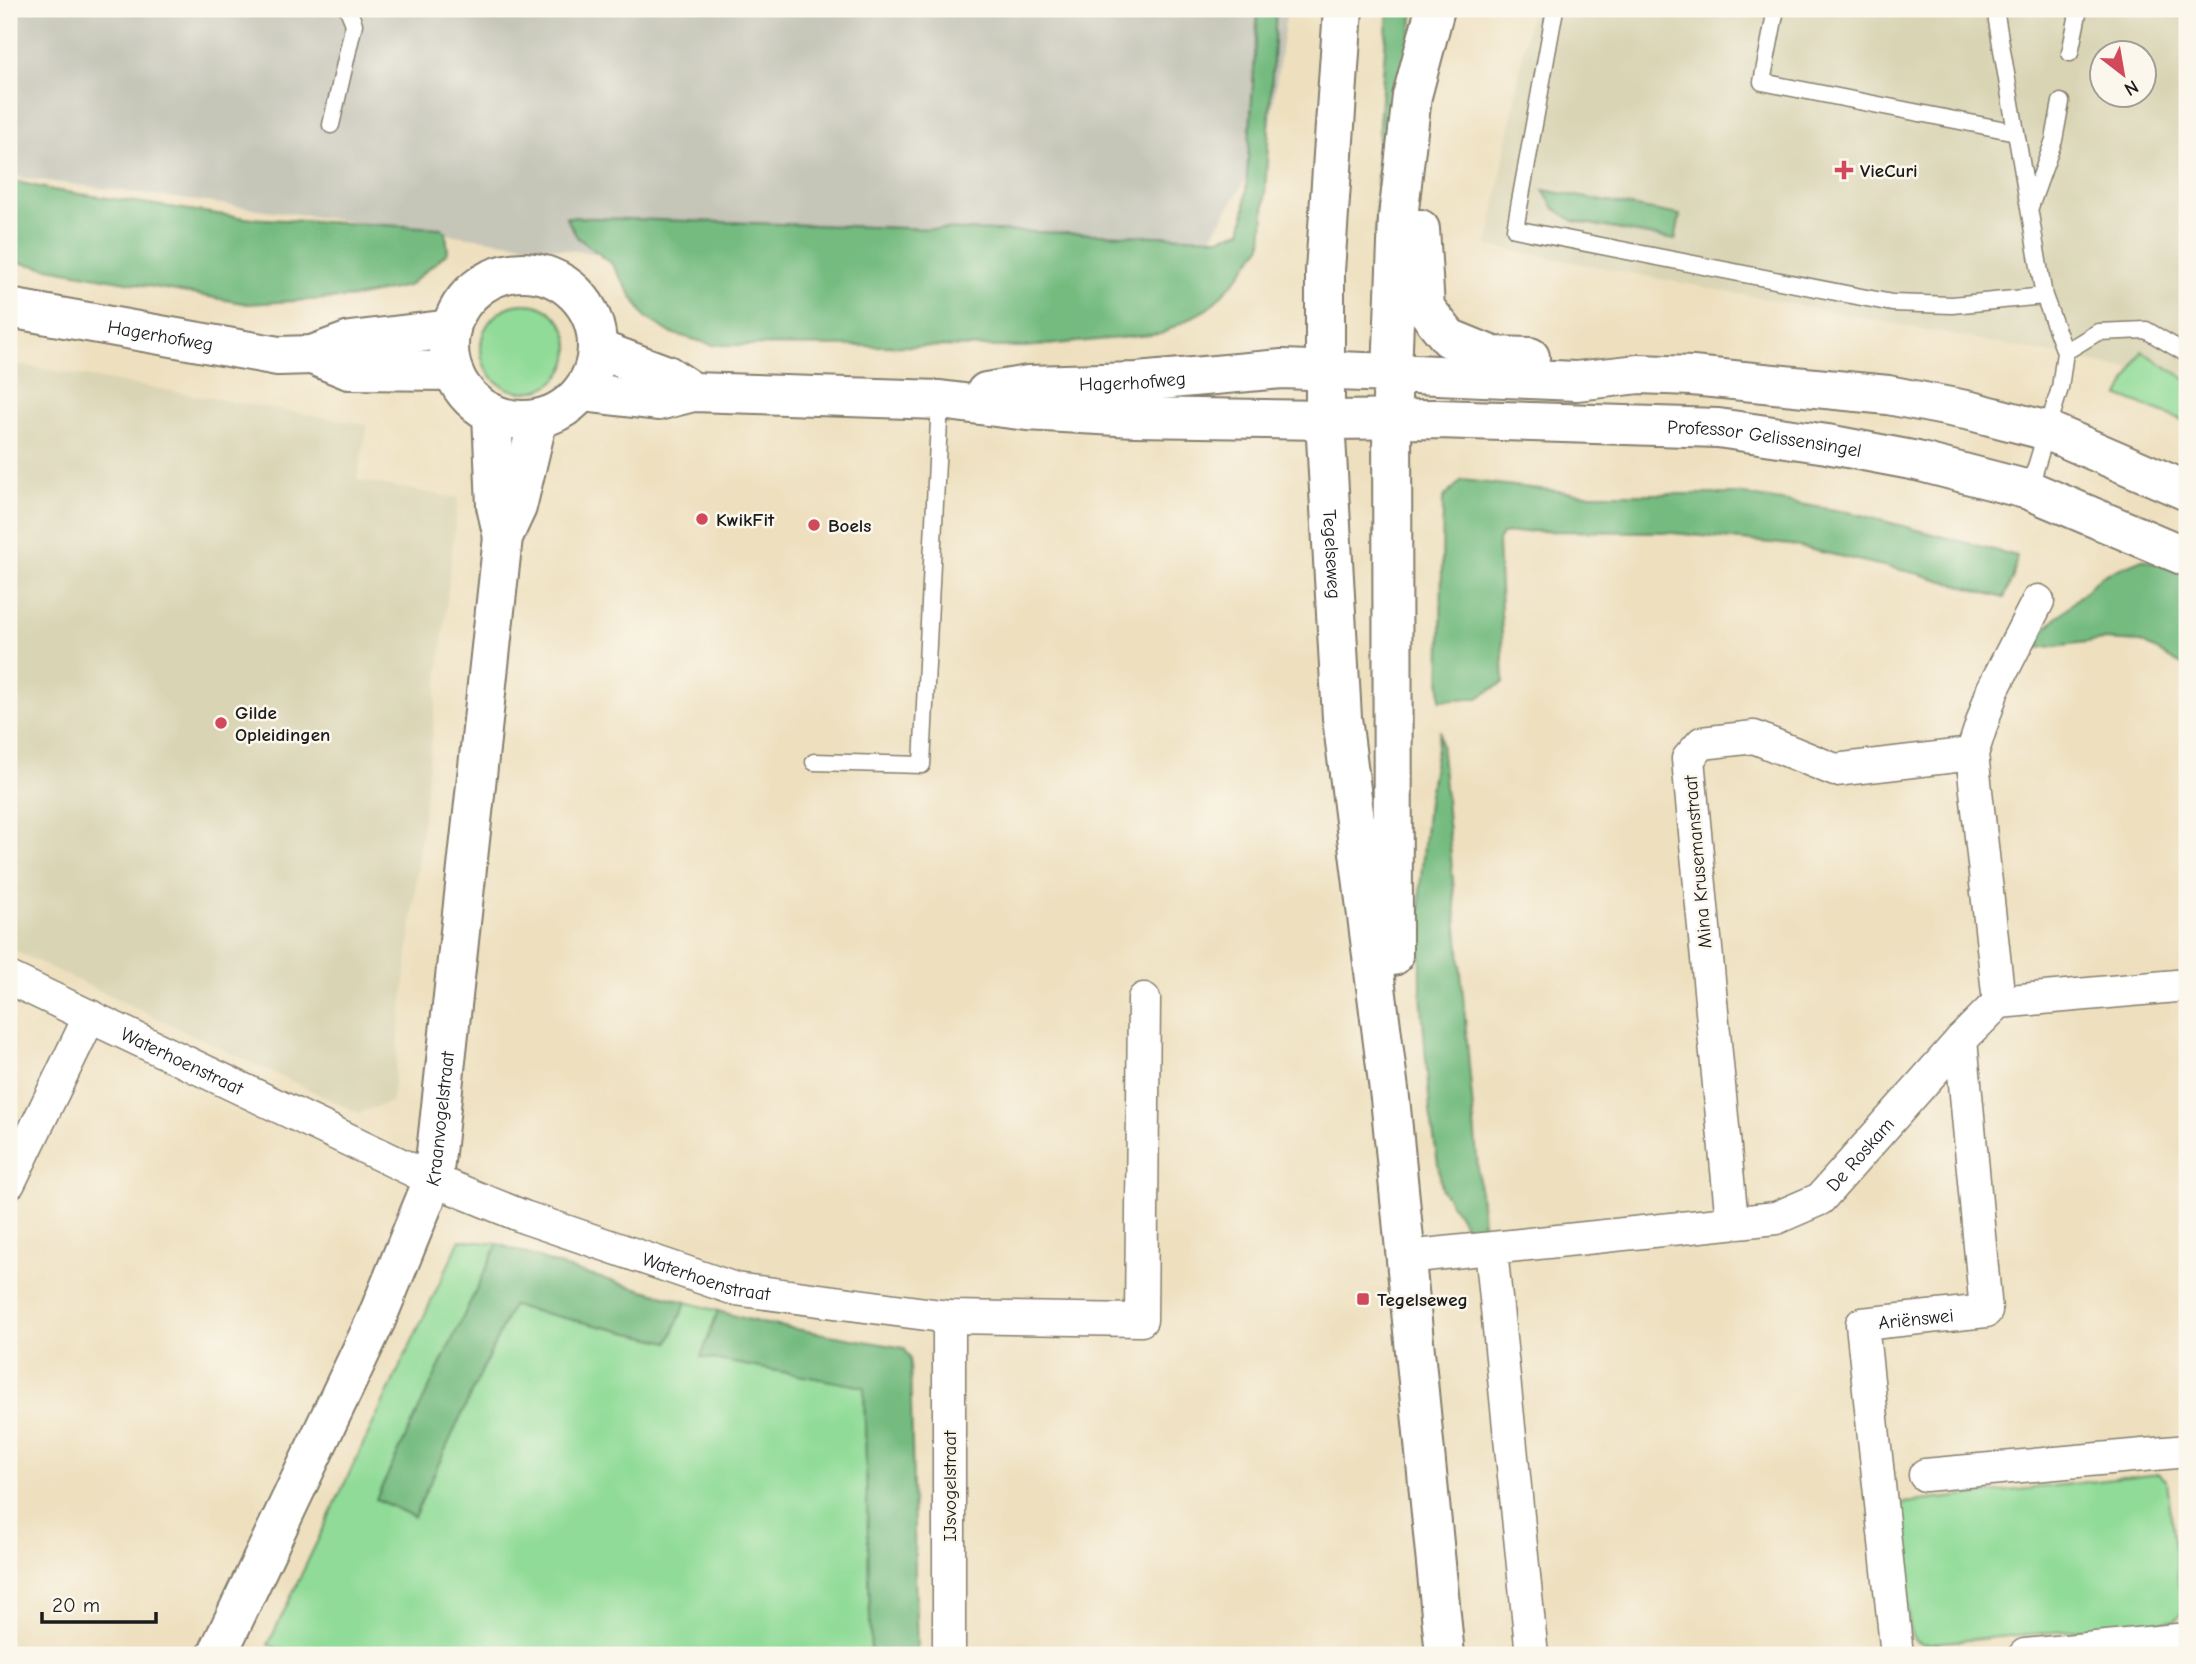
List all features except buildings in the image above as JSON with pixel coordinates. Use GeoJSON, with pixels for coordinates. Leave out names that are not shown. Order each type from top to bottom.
{"type":"FeatureCollection","features":[{"type":"Feature","properties":{"kind":"street","name":"Tegelseweg"},"geometry":{"type":"LineString","coordinates":[[1343,9],[1325,271],[1325,420],[1342,718],[1390,1098],[1446,1655]]}},
{"type":"Feature","properties":{"kind":"street","name":"Tegelseweg"},"geometry":{"type":"LineString","coordinates":[[1390,1098],[1393,1012],[1391,420],[1398,218],[1410,110],[1433,22]]}},
{"type":"Feature","properties":{"kind":"street"},"geometry":{"type":"LineString","coordinates":[[1433,22],[1432,97],[1419,219],[1425,308],[1449,338],[1493,355],[1577,360],[1639,374]]}},
{"type":"Feature","properties":{"kind":"street"},"geometry":{"type":"LineString","coordinates":[[533,274],[560,283],[576,295],[594,326],[597,349],[594,369],[582,391],[564,408],[538,419],[515,420],[492,413],[468,396],[453,371],[449,351],[452,329],[464,302],[478,288],[499,276],[533,274]]}},
{"type":"Feature","properties":{"kind":"street","name":"Hagerhofweg"},"geometry":{"type":"LineString","coordinates":[[9,308],[278,356],[312,355],[350,341],[452,329]]}},
{"type":"Feature","properties":{"kind":"street","name":"Hagerhofweg"},"geometry":{"type":"LineString","coordinates":[[597,349],[667,375],[693,392]]}},
{"type":"Feature","properties":{"kind":"street","name":"Hagerhofweg"},"geometry":{"type":"LineString","coordinates":[[312,355],[349,370],[453,371]]}},
{"type":"Feature","properties":{"kind":"street","name":"Hagerhofweg"},"geometry":{"type":"LineString","coordinates":[[940,400],[1028,385],[1137,382],[1282,369],[1325,370]]}},
{"type":"Feature","properties":{"kind":"street"},"geometry":{"type":"LineString","coordinates":[[1325,370],[1576,381],[1639,374],[1705,377],[1888,395],[1971,411],[2048,432],[2187,491]]}},
{"type":"Feature","properties":{"kind":"street","name":"Hagerhofweg"},"geometry":{"type":"LineString","coordinates":[[582,391],[657,401],[693,392],[940,400],[1027,411],[1135,417],[1325,420]]}},
{"type":"Feature","properties":{"kind":"street","name":"Kraanvogelstraat"},"geometry":{"type":"LineString","coordinates":[[492,413],[495,506],[503,537]]}},
{"type":"Feature","properties":{"kind":"street","name":"Kraanvogelstraat"},"geometry":{"type":"LineString","coordinates":[[217,1655],[376,1320],[433,1180],[503,537],[517,507],[538,419]]}},
{"type":"Feature","properties":{"kind":"street","name":"Professor Gelissensingel"},"geometry":{"type":"LineString","coordinates":[[1325,420],[1718,428],[1917,461],[2029,490],[2187,557]]}},
{"type":"Feature","properties":{"kind":"street"},"geometry":{"type":"LineString","coordinates":[[2038,601],[1993,690],[1972,754],[1999,1002],[2187,985]]}},
{"type":"Feature","properties":{"kind":"street","name":"Mina Krusemanstraat"},"geometry":{"type":"LineString","coordinates":[[1731,1222],[1688,759],[1702,743],[1754,737],[1835,770],[1972,754]]}},
{"type":"Feature","properties":{"kind":"street","name":"Waterhoenstraat"},"geometry":{"type":"LineString","coordinates":[[9,978],[433,1180],[524,1217],[735,1289],[949,1317],[1141,1320],[1144,999]]}},
{"type":"Feature","properties":{"kind":"street","name":"De Roskam"},"geometry":{"type":"LineString","coordinates":[[1406,1257],[1776,1218],[1820,1199],[1961,1040],[1999,1002]]}},
{"type":"Feature","properties":{"kind":"street"},"geometry":{"type":"LineString","coordinates":[[9,1183],[90,1016]]}},
{"type":"Feature","properties":{"kind":"street","name":"Ariënswei"},"geometry":{"type":"LineString","coordinates":[[1897,1655],[1862,1324],[1986,1311],[1961,1040]]}},
{"type":"Feature","properties":{"kind":"street"},"geometry":{"type":"LineString","coordinates":[[1491,1249],[1532,1655]]}},
{"type":"Feature","properties":{"kind":"street","name":"IJsvogelstraat"},"geometry":{"type":"LineString","coordinates":[[949,1317],[949,1655]]}},
{"type":"Feature","properties":{"kind":"street"},"geometry":{"type":"LineString","coordinates":[[1926,1475],[2187,1451]]}},
{"type":"Feature","properties":{"kind":"street"},"geometry":{"type":"LineString","coordinates":[[2025,1655],[2187,1639]]}},
{"type":"Feature","properties":{"kind":"lane"},"geometry":{"type":"LineString","coordinates":[[331,125],[354,24],[348,9]]}},
{"type":"Feature","properties":{"kind":"lane"},"geometry":{"type":"LineString","coordinates":[[1555,9],[1515,229],[1742,271],[1892,303],[1952,305],[2044,296]]}},
{"type":"Feature","properties":{"kind":"lane"},"geometry":{"type":"LineString","coordinates":[[1776,9],[1762,82],[2016,132]]}},
{"type":"Feature","properties":{"kind":"lane"},"geometry":{"type":"LineString","coordinates":[[1995,9],[2044,296],[2065,352],[2048,432],[2029,490]]}},
{"type":"Feature","properties":{"kind":"lane"},"geometry":{"type":"LineString","coordinates":[[2070,53],[2079,9]]}},
{"type":"Feature","properties":{"kind":"lane"},"geometry":{"type":"LineString","coordinates":[[2029,209],[2054,140],[2061,102]]}},
{"type":"Feature","properties":{"kind":"lane"},"geometry":{"type":"LineString","coordinates":[[2065,352],[2098,332],[2146,330],[2187,354]]}},
{"type":"Feature","properties":{"kind":"lane"},"geometry":{"type":"LineString","coordinates":[[814,762],[922,765],[940,400]]}},
{"type":"Feature","properties":{"kind":"shaded area"},"geometry":{"type":"Polygon","coordinates":[[[9,9],[1287,9],[1268,142],[1199,258],[1096,320],[9,176],[9,9]]]}},
{"type":"Feature","properties":{"kind":"shaded area","name":"VieCuri"},"geometry":{"type":"Polygon","coordinates":[[[1531,9],[2187,9],[2187,380],[1488,246],[1531,9]]]}},
{"type":"Feature","properties":{"kind":"shaded area","name":"Gilde Opleidingen"},"geometry":{"type":"Polygon","coordinates":[[[9,363],[368,425],[357,480],[458,498],[392,1102],[358,1113],[9,948],[9,363]]]}},
{"type":"Feature","properties":{"kind":"green space"},"geometry":{"type":"Polygon","coordinates":[[[1258,9],[1276,9],[1262,245],[1235,281],[1209,308],[1161,334],[1025,347],[713,345],[671,333],[645,317],[611,263],[577,237],[566,217],[1219,238],[1241,231],[1244,219],[1258,9]]]}},
{"type":"Feature","properties":{"kind":"green space"},"geometry":{"type":"Polygon","coordinates":[[[1388,9],[1414,9],[1384,260],[1375,260],[1379,126],[1388,9]]]}},
{"type":"Feature","properties":{"kind":"green space"},"geometry":{"type":"Polygon","coordinates":[[[9,180],[53,190],[245,218],[441,228],[446,233],[448,252],[408,286],[356,297],[248,304],[9,261],[9,180]]]}},
{"type":"Feature","properties":{"kind":"green space"},"geometry":{"type":"Polygon","coordinates":[[[1543,190],[1680,215],[1675,240],[1574,221],[1554,208],[1543,190]]]}},
{"type":"Feature","properties":{"kind":"green space"},"geometry":{"type":"Polygon","coordinates":[[[525,304],[542,308],[556,317],[565,331],[569,348],[565,365],[556,379],[542,388],[525,392],[508,388],[494,379],[485,365],[481,348],[485,331],[494,317],[508,308],[525,304]]]}},
{"type":"Feature","properties":{"kind":"green space"},"geometry":{"type":"Polygon","coordinates":[[[2142,351],[2187,380],[2187,422],[2119,396],[2142,351]]]}},
{"type":"Feature","properties":{"kind":"green space"},"geometry":{"type":"Polygon","coordinates":[[[1462,480],[1585,494],[1739,494],[1853,513],[2017,556],[2013,577],[2004,598],[1919,574],[1790,545],[1663,532],[1532,531],[1502,534],[1498,541],[1504,682],[1478,698],[1440,700],[1443,498],[1462,480]]]}},
{"type":"Feature","properties":{"kind":"green space"},"geometry":{"type":"Polygon","coordinates":[[[2142,559],[2187,573],[2187,668],[2141,642],[2103,640],[2037,648],[2043,631],[2101,576],[2142,559]]]}},
{"type":"Feature","properties":{"kind":"green space"},"geometry":{"type":"Polygon","coordinates":[[[1440,730],[1484,1238],[1472,1235],[1442,1190],[1430,1112],[1421,993],[1420,889],[1428,801],[1440,730]]]}},
{"type":"Feature","properties":{"kind":"green space"},"geometry":{"type":"Polygon","coordinates":[[[460,1240],[498,1244],[377,1499],[414,1516],[512,1305],[669,1342],[686,1302],[718,1311],[702,1357],[864,1387],[871,1655],[295,1655],[268,1645],[460,1240]]]}},
{"type":"Feature","properties":{"kind":"green space"},"geometry":{"type":"Polygon","coordinates":[[[498,1244],[576,1271],[686,1302],[669,1342],[512,1306],[414,1517],[376,1499],[498,1244]]]}},
{"type":"Feature","properties":{"kind":"green space"},"geometry":{"type":"Polygon","coordinates":[[[718,1311],[761,1323],[904,1348],[910,1359],[917,1655],[871,1655],[864,1387],[701,1357],[718,1311]]]}},
{"type":"Feature","properties":{"kind":"green space"},"geometry":{"type":"Polygon","coordinates":[[[2158,1474],[2167,1480],[2182,1613],[2174,1621],[1923,1644],[1915,1641],[1910,1631],[1898,1509],[1904,1503],[2158,1474]]]}},
{"type":"Feature","properties":{"kind":"place","name":"VieCuri"},"geometry":{"type":"Point","coordinates":[1844,170]}},
{"type":"Feature","properties":{"kind":"place","name":"KwikFit"},"geometry":{"type":"Point","coordinates":[702,519]}},
{"type":"Feature","properties":{"kind":"place","name":"Boels"},"geometry":{"type":"Point","coordinates":[814,525]}},
{"type":"Feature","properties":{"kind":"place","name":"Gilde Opleidingen"},"geometry":{"type":"Point","coordinates":[221,723]}},
{"type":"Feature","properties":{"kind":"place","name":"Tegelseweg"},"geometry":{"type":"Point","coordinates":[1363,1299]}}]}
